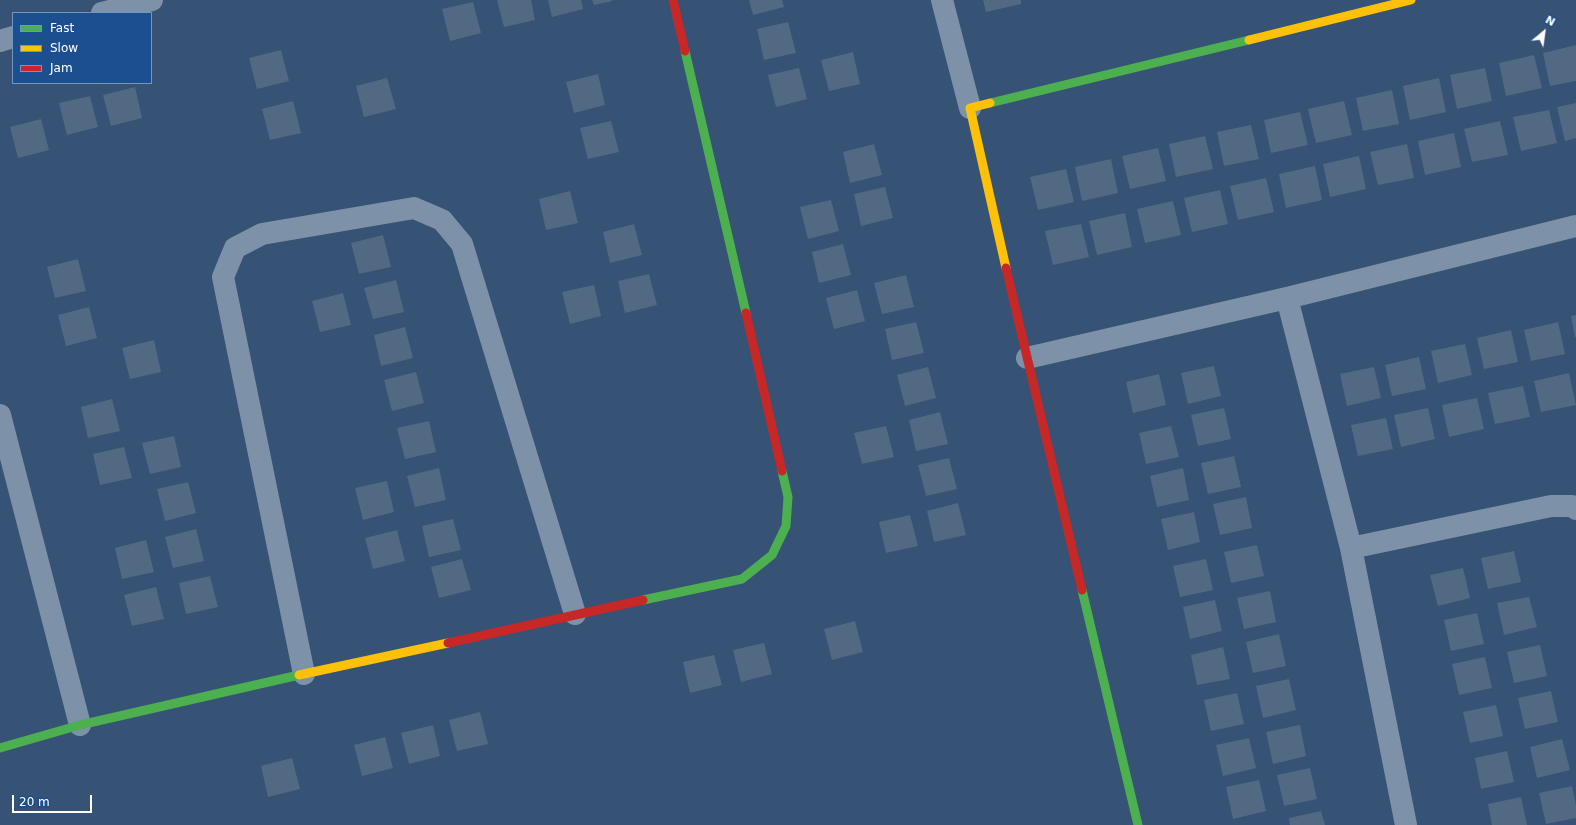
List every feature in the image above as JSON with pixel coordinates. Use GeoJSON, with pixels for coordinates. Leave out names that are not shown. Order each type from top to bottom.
{"type":"FeatureCollection","features":[{"type":"Feature","properties":{"kind":"street"},"geometry":{"type":"LineString","coordinates":[[0,748],[80,725],[575,614],[742,579],[772,555],[786,526],[788,497],[673,0]]}},
{"type":"Feature","properties":{"kind":"street"},"geometry":{"type":"LineString","coordinates":[[942,0],[970,108],[1027,358],[1138,825]]}},
{"type":"Feature","properties":{"kind":"street"},"geometry":{"type":"LineString","coordinates":[[970,108],[1411,0]]}},
{"type":"Feature","properties":{"kind":"street"},"geometry":{"type":"LineString","coordinates":[[106,12],[145,1]]}},
{"type":"Feature","properties":{"kind":"street"},"geometry":{"type":"LineString","coordinates":[[0,41],[12,37]]}},
{"type":"Feature","properties":{"kind":"street"},"geometry":{"type":"LineString","coordinates":[[304,674],[223,277],[235,248],[262,234],[414,208],[442,220],[462,244],[575,614]]}},
{"type":"Feature","properties":{"kind":"street"},"geometry":{"type":"LineString","coordinates":[[1027,358],[1287,298],[1576,226]]}},
{"type":"Feature","properties":{"kind":"street"},"geometry":{"type":"LineString","coordinates":[[1287,298],[1351,548],[1406,825]]}},
{"type":"Feature","properties":{"kind":"street"},"geometry":{"type":"LineString","coordinates":[[0,415],[80,725]]}},
{"type":"Feature","properties":{"kind":"street"},"geometry":{"type":"LineString","coordinates":[[1351,548],[1551,506],[1572,506],[1576,509]]}},
{"type":"Feature","properties":{"kind":"building"},"geometry":{"type":"Polygon","coordinates":[[[497,0],[531,0],[535,20],[504,27],[497,0]]]}},
{"type":"Feature","properties":{"kind":"building"},"geometry":{"type":"Polygon","coordinates":[[[548,0],[581,0],[583,9],[552,17],[548,0]]]}},
{"type":"Feature","properties":{"kind":"building"},"geometry":{"type":"Polygon","coordinates":[[[592,0],[612,0],[612,1],[594,5],[592,0]]]}},
{"type":"Feature","properties":{"kind":"building"},"geometry":{"type":"Polygon","coordinates":[[[749,0],[782,0],[784,7],[753,15],[749,0]]]}},
{"type":"Feature","properties":{"kind":"building"},"geometry":{"type":"Polygon","coordinates":[[[983,0],[1021,0],[1021,4],[986,12],[983,0]]]}},
{"type":"Feature","properties":{"kind":"building"},"geometry":{"type":"Polygon","coordinates":[[[473,2],[481,33],[450,41],[442,9],[473,2]]]}},
{"type":"Feature","properties":{"kind":"building"},"geometry":{"type":"Polygon","coordinates":[[[788,22],[796,53],[764,60],[757,29],[788,22]]]}},
{"type":"Feature","properties":{"kind":"building"},"geometry":{"type":"Polygon","coordinates":[[[1576,45],[1576,81],[1550,86],[1543,53],[1576,45]]]}},
{"type":"Feature","properties":{"kind":"building"},"geometry":{"type":"Polygon","coordinates":[[[281,50],[289,81],[257,89],[249,58],[281,50]]]}},
{"type":"Feature","properties":{"kind":"building"},"geometry":{"type":"Polygon","coordinates":[[[853,52],[860,84],[829,91],[821,60],[853,52]]]}},
{"type":"Feature","properties":{"kind":"building"},"geometry":{"type":"Polygon","coordinates":[[[1534,55],[1542,88],[1506,96],[1499,63],[1534,55]]]}},
{"type":"Feature","properties":{"kind":"building"},"geometry":{"type":"Polygon","coordinates":[[[799,68],[807,99],[776,107],[768,75],[799,68]]]}},
{"type":"Feature","properties":{"kind":"building"},"geometry":{"type":"Polygon","coordinates":[[[1485,68],[1492,101],[1457,109],[1450,75],[1485,68]]]}},
{"type":"Feature","properties":{"kind":"building"},"geometry":{"type":"Polygon","coordinates":[[[598,74],[605,105],[574,113],[566,82],[598,74]]]}},
{"type":"Feature","properties":{"kind":"building"},"geometry":{"type":"Polygon","coordinates":[[[387,78],[396,109],[364,117],[356,86],[387,78]]]}},
{"type":"Feature","properties":{"kind":"building"},"geometry":{"type":"Polygon","coordinates":[[[1439,78],[1446,112],[1410,120],[1403,86],[1439,78]]]}},
{"type":"Feature","properties":{"kind":"building"},"geometry":{"type":"Polygon","coordinates":[[[135,87],[142,118],[111,126],[103,95],[135,87]]]}},
{"type":"Feature","properties":{"kind":"building"},"geometry":{"type":"Polygon","coordinates":[[[1392,90],[1399,124],[1363,131],[1356,98],[1392,90]]]}},
{"type":"Feature","properties":{"kind":"building"},"geometry":{"type":"Polygon","coordinates":[[[90,96],[98,127],[67,135],[59,103],[90,96]]]}},
{"type":"Feature","properties":{"kind":"building"},"geometry":{"type":"Polygon","coordinates":[[[293,101],[301,133],[270,140],[262,109],[293,101]]]}},
{"type":"Feature","properties":{"kind":"building"},"geometry":{"type":"Polygon","coordinates":[[[1344,101],[1352,135],[1316,143],[1308,109],[1344,101]]]}},
{"type":"Feature","properties":{"kind":"building"},"geometry":{"type":"Polygon","coordinates":[[[1576,103],[1576,138],[1565,141],[1557,107],[1576,103]]]}},
{"type":"Feature","properties":{"kind":"building"},"geometry":{"type":"Polygon","coordinates":[[[1549,110],[1557,143],[1521,151],[1513,117],[1549,110]]]}},
{"type":"Feature","properties":{"kind":"building"},"geometry":{"type":"Polygon","coordinates":[[[1300,112],[1308,145],[1271,153],[1264,120],[1300,112]]]}},
{"type":"Feature","properties":{"kind":"building"},"geometry":{"type":"Polygon","coordinates":[[[41,119],[49,150],[18,158],[10,127],[41,119]]]}},
{"type":"Feature","properties":{"kind":"building"},"geometry":{"type":"Polygon","coordinates":[[[611,121],[619,152],[588,159],[580,128],[611,121]]]}},
{"type":"Feature","properties":{"kind":"building"},"geometry":{"type":"Polygon","coordinates":[[[1500,121],[1508,155],[1472,162],[1464,129],[1500,121]]]}},
{"type":"Feature","properties":{"kind":"building"},"geometry":{"type":"Polygon","coordinates":[[[1251,125],[1259,159],[1224,166],[1217,132],[1251,125]]]}},
{"type":"Feature","properties":{"kind":"building"},"geometry":{"type":"Polygon","coordinates":[[[1454,133],[1461,167],[1425,175],[1418,141],[1454,133]]]}},
{"type":"Feature","properties":{"kind":"building"},"geometry":{"type":"Polygon","coordinates":[[[1205,136],[1213,169],[1176,177],[1169,144],[1205,136]]]}},
{"type":"Feature","properties":{"kind":"building"},"geometry":{"type":"Polygon","coordinates":[[[874,144],[882,175],[850,183],[843,152],[874,144]]]}},
{"type":"Feature","properties":{"kind":"building"},"geometry":{"type":"Polygon","coordinates":[[[1407,144],[1414,178],[1378,185],[1370,152],[1407,144]]]}},
{"type":"Feature","properties":{"kind":"building"},"geometry":{"type":"Polygon","coordinates":[[[1158,148],[1166,181],[1130,189],[1122,156],[1158,148]]]}},
{"type":"Feature","properties":{"kind":"building"},"geometry":{"type":"Polygon","coordinates":[[[1359,156],[1366,189],[1330,197],[1323,164],[1359,156]]]}},
{"type":"Feature","properties":{"kind":"building"},"geometry":{"type":"Polygon","coordinates":[[[1111,159],[1118,193],[1082,201],[1075,167],[1111,159]]]}},
{"type":"Feature","properties":{"kind":"building"},"geometry":{"type":"Polygon","coordinates":[[[1315,166],[1322,200],[1286,208],[1279,174],[1315,166]]]}},
{"type":"Feature","properties":{"kind":"building"},"geometry":{"type":"Polygon","coordinates":[[[1066,169],[1074,202],[1038,210],[1030,177],[1066,169]]]}},
{"type":"Feature","properties":{"kind":"building"},"geometry":{"type":"Polygon","coordinates":[[[1266,178],[1274,212],[1238,220],[1230,186],[1266,178]]]}},
{"type":"Feature","properties":{"kind":"building"},"geometry":{"type":"Polygon","coordinates":[[[885,187],[893,218],[861,226],[854,194],[885,187]]]}},
{"type":"Feature","properties":{"kind":"building"},"geometry":{"type":"Polygon","coordinates":[[[1220,190],[1228,224],[1192,232],[1184,198],[1220,190]]]}},
{"type":"Feature","properties":{"kind":"building"},"geometry":{"type":"Polygon","coordinates":[[[570,191],[578,223],[546,230],[539,199],[570,191]]]}},
{"type":"Feature","properties":{"kind":"building"},"geometry":{"type":"Polygon","coordinates":[[[831,200],[839,231],[808,239],[800,207],[831,200]]]}},
{"type":"Feature","properties":{"kind":"building"},"geometry":{"type":"Polygon","coordinates":[[[1173,201],[1181,235],[1145,243],[1137,209],[1173,201]]]}},
{"type":"Feature","properties":{"kind":"building"},"geometry":{"type":"Polygon","coordinates":[[[1125,213],[1132,247],[1097,255],[1089,221],[1125,213]]]}},
{"type":"Feature","properties":{"kind":"building"},"geometry":{"type":"Polygon","coordinates":[[[634,224],[642,255],[610,263],[603,232],[634,224]]]}},
{"type":"Feature","properties":{"kind":"building"},"geometry":{"type":"Polygon","coordinates":[[[1081,224],[1089,257],[1053,265],[1045,231],[1081,224]]]}},
{"type":"Feature","properties":{"kind":"building"},"geometry":{"type":"Polygon","coordinates":[[[383,235],[391,267],[359,274],[351,243],[383,235]]]}},
{"type":"Feature","properties":{"kind":"building"},"geometry":{"type":"Polygon","coordinates":[[[843,244],[851,275],[819,283],[812,252],[843,244]]]}},
{"type":"Feature","properties":{"kind":"building"},"geometry":{"type":"Polygon","coordinates":[[[78,259],[86,291],[55,298],[47,267],[78,259]]]}},
{"type":"Feature","properties":{"kind":"building"},"geometry":{"type":"Polygon","coordinates":[[[649,274],[657,305],[625,313],[618,281],[649,274]]]}},
{"type":"Feature","properties":{"kind":"building"},"geometry":{"type":"Polygon","coordinates":[[[906,275],[914,307],[882,314],[874,283],[906,275]]]}},
{"type":"Feature","properties":{"kind":"building"},"geometry":{"type":"Polygon","coordinates":[[[396,280],[404,312],[373,319],[364,288],[396,280]]]}},
{"type":"Feature","properties":{"kind":"building"},"geometry":{"type":"Polygon","coordinates":[[[594,285],[601,316],[570,324],[562,292],[594,285]]]}},
{"type":"Feature","properties":{"kind":"building"},"geometry":{"type":"Polygon","coordinates":[[[857,290],[865,321],[834,329],[826,298],[857,290]]]}},
{"type":"Feature","properties":{"kind":"building"},"geometry":{"type":"Polygon","coordinates":[[[343,293],[351,325],[320,332],[312,301],[343,293]]]}},
{"type":"Feature","properties":{"kind":"building"},"geometry":{"type":"Polygon","coordinates":[[[89,307],[97,338],[66,346],[58,315],[89,307]]]}},
{"type":"Feature","properties":{"kind":"building"},"geometry":{"type":"Polygon","coordinates":[[[1576,315],[1576,337],[1575,337],[1571,316],[1576,315]]]}},
{"type":"Feature","properties":{"kind":"building"},"geometry":{"type":"Polygon","coordinates":[[[916,322],[924,353],[892,360],[885,329],[916,322]]]}},
{"type":"Feature","properties":{"kind":"building"},"geometry":{"type":"Polygon","coordinates":[[[1558,322],[1565,354],[1531,361],[1524,330],[1558,322]]]}},
{"type":"Feature","properties":{"kind":"building"},"geometry":{"type":"Polygon","coordinates":[[[405,327],[413,358],[381,366],[374,335],[405,327]]]}},
{"type":"Feature","properties":{"kind":"building"},"geometry":{"type":"Polygon","coordinates":[[[1511,330],[1518,362],[1484,369],[1477,338],[1511,330]]]}},
{"type":"Feature","properties":{"kind":"building"},"geometry":{"type":"Polygon","coordinates":[[[154,340],[161,372],[130,379],[122,348],[154,340]]]}},
{"type":"Feature","properties":{"kind":"building"},"geometry":{"type":"Polygon","coordinates":[[[1465,344],[1472,375],[1438,383],[1431,351],[1465,344]]]}},
{"type":"Feature","properties":{"kind":"building"},"geometry":{"type":"Polygon","coordinates":[[[1419,357],[1426,389],[1392,396],[1385,365],[1419,357]]]}},
{"type":"Feature","properties":{"kind":"building"},"geometry":{"type":"Polygon","coordinates":[[[1214,366],[1221,396],[1188,404],[1181,373],[1214,366]]]}},
{"type":"Feature","properties":{"kind":"building"},"geometry":{"type":"Polygon","coordinates":[[[928,367],[936,398],[905,406],[897,375],[928,367]]]}},
{"type":"Feature","properties":{"kind":"building"},"geometry":{"type":"Polygon","coordinates":[[[1374,367],[1381,398],[1347,406],[1340,374],[1374,367]]]}},
{"type":"Feature","properties":{"kind":"building"},"geometry":{"type":"Polygon","coordinates":[[[416,372],[424,403],[392,411],[384,380],[416,372]]]}},
{"type":"Feature","properties":{"kind":"building"},"geometry":{"type":"Polygon","coordinates":[[[1569,373],[1576,405],[1541,412],[1534,381],[1569,373]]]}},
{"type":"Feature","properties":{"kind":"building"},"geometry":{"type":"Polygon","coordinates":[[[1159,374],[1166,405],[1133,413],[1126,382],[1159,374]]]}},
{"type":"Feature","properties":{"kind":"building"},"geometry":{"type":"Polygon","coordinates":[[[1523,386],[1530,417],[1495,424],[1488,393],[1523,386]]]}},
{"type":"Feature","properties":{"kind":"building"},"geometry":{"type":"Polygon","coordinates":[[[1477,398],[1484,429],[1449,437],[1442,405],[1477,398]]]}},
{"type":"Feature","properties":{"kind":"building"},"geometry":{"type":"Polygon","coordinates":[[[112,399],[120,431],[88,438],[81,407],[112,399]]]}},
{"type":"Feature","properties":{"kind":"building"},"geometry":{"type":"Polygon","coordinates":[[[1224,408],[1231,439],[1198,446],[1191,415],[1224,408]]]}},
{"type":"Feature","properties":{"kind":"building"},"geometry":{"type":"Polygon","coordinates":[[[1428,408],[1435,439],[1401,447],[1394,415],[1428,408]]]}},
{"type":"Feature","properties":{"kind":"building"},"geometry":{"type":"Polygon","coordinates":[[[940,412],[948,444],[916,451],[909,420],[940,412]]]}},
{"type":"Feature","properties":{"kind":"building"},"geometry":{"type":"Polygon","coordinates":[[[1386,418],[1393,449],[1358,456],[1351,425],[1386,418]]]}},
{"type":"Feature","properties":{"kind":"building"},"geometry":{"type":"Polygon","coordinates":[[[429,421],[436,452],[405,459],[397,428],[429,421]]]}},
{"type":"Feature","properties":{"kind":"building"},"geometry":{"type":"Polygon","coordinates":[[[886,426],[894,457],[862,464],[854,433],[886,426]]]}},
{"type":"Feature","properties":{"kind":"building"},"geometry":{"type":"Polygon","coordinates":[[[1171,426],[1179,457],[1146,464],[1139,433],[1171,426]]]}},
{"type":"Feature","properties":{"kind":"building"},"geometry":{"type":"Polygon","coordinates":[[[174,436],[181,467],[150,474],[142,443],[174,436]]]}},
{"type":"Feature","properties":{"kind":"building"},"geometry":{"type":"Polygon","coordinates":[[[124,447],[132,478],[100,485],[93,454],[124,447]]]}},
{"type":"Feature","properties":{"kind":"building"},"geometry":{"type":"Polygon","coordinates":[[[1234,456],[1241,487],[1208,494],[1201,463],[1234,456]]]}},
{"type":"Feature","properties":{"kind":"building"},"geometry":{"type":"Polygon","coordinates":[[[949,458],[957,489],[926,496],[918,465],[949,458]]]}},
{"type":"Feature","properties":{"kind":"building"},"geometry":{"type":"Polygon","coordinates":[[[439,468],[446,500],[415,507],[407,476],[439,468]]]}},
{"type":"Feature","properties":{"kind":"building"},"geometry":{"type":"Polygon","coordinates":[[[1183,468],[1189,500],[1157,507],[1150,476],[1183,468]]]}},
{"type":"Feature","properties":{"kind":"building"},"geometry":{"type":"Polygon","coordinates":[[[387,481],[394,512],[363,520],[355,488],[387,481]]]}},
{"type":"Feature","properties":{"kind":"building"},"geometry":{"type":"Polygon","coordinates":[[[188,482],[196,513],[165,521],[157,489],[188,482]]]}},
{"type":"Feature","properties":{"kind":"building"},"geometry":{"type":"Polygon","coordinates":[[[1246,497],[1252,528],[1220,535],[1213,504],[1246,497]]]}},
{"type":"Feature","properties":{"kind":"building"},"geometry":{"type":"Polygon","coordinates":[[[958,503],[966,535],[934,542],[927,511],[958,503]]]}},
{"type":"Feature","properties":{"kind":"building"},"geometry":{"type":"Polygon","coordinates":[[[1194,512],[1200,542],[1168,550],[1161,519],[1194,512]]]}},
{"type":"Feature","properties":{"kind":"building"},"geometry":{"type":"Polygon","coordinates":[[[910,515],[918,546],[886,553],[879,522],[910,515]]]}},
{"type":"Feature","properties":{"kind":"building"},"geometry":{"type":"Polygon","coordinates":[[[453,519],[461,550],[429,557],[422,526],[453,519]]]}},
{"type":"Feature","properties":{"kind":"building"},"geometry":{"type":"Polygon","coordinates":[[[196,529],[204,561],[173,568],[165,537],[196,529]]]}},
{"type":"Feature","properties":{"kind":"building"},"geometry":{"type":"Polygon","coordinates":[[[397,530],[405,561],[373,569],[365,538],[397,530]]]}},
{"type":"Feature","properties":{"kind":"building"},"geometry":{"type":"Polygon","coordinates":[[[146,540],[154,572],[122,579],[115,548],[146,540]]]}},
{"type":"Feature","properties":{"kind":"building"},"geometry":{"type":"Polygon","coordinates":[[[1257,545],[1264,576],[1231,583],[1224,552],[1257,545]]]}},
{"type":"Feature","properties":{"kind":"building"},"geometry":{"type":"Polygon","coordinates":[[[1514,551],[1521,582],[1488,589],[1481,558],[1514,551]]]}},
{"type":"Feature","properties":{"kind":"building"},"geometry":{"type":"Polygon","coordinates":[[[462,559],[471,590],[439,598],[431,567],[462,559]]]}},
{"type":"Feature","properties":{"kind":"building"},"geometry":{"type":"Polygon","coordinates":[[[1206,559],[1213,590],[1180,597],[1173,566],[1206,559]]]}},
{"type":"Feature","properties":{"kind":"building"},"geometry":{"type":"Polygon","coordinates":[[[1463,568],[1470,598],[1438,606],[1430,575],[1463,568]]]}},
{"type":"Feature","properties":{"kind":"building"},"geometry":{"type":"Polygon","coordinates":[[[210,576],[218,607],[186,614],[179,583],[210,576]]]}},
{"type":"Feature","properties":{"kind":"building"},"geometry":{"type":"Polygon","coordinates":[[[156,587],[164,619],[132,626],[124,595],[156,587]]]}},
{"type":"Feature","properties":{"kind":"building"},"geometry":{"type":"Polygon","coordinates":[[[1270,591],[1276,622],[1244,629],[1237,598],[1270,591]]]}},
{"type":"Feature","properties":{"kind":"building"},"geometry":{"type":"Polygon","coordinates":[[[1529,597],[1537,627],[1504,635],[1497,603],[1529,597]]]}},
{"type":"Feature","properties":{"kind":"building"},"geometry":{"type":"Polygon","coordinates":[[[1215,600],[1222,631],[1190,639],[1183,607],[1215,600]]]}},
{"type":"Feature","properties":{"kind":"building"},"geometry":{"type":"Polygon","coordinates":[[[1477,613],[1484,644],[1451,651],[1444,620],[1477,613]]]}},
{"type":"Feature","properties":{"kind":"building"},"geometry":{"type":"Polygon","coordinates":[[[855,621],[863,652],[832,660],[824,629],[855,621]]]}},
{"type":"Feature","properties":{"kind":"building"},"geometry":{"type":"Polygon","coordinates":[[[1279,634],[1286,666],[1253,673],[1246,642],[1279,634]]]}},
{"type":"Feature","properties":{"kind":"building"},"geometry":{"type":"Polygon","coordinates":[[[764,643],[772,674],[741,682],[733,650],[764,643]]]}},
{"type":"Feature","properties":{"kind":"building"},"geometry":{"type":"Polygon","coordinates":[[[1540,645],[1547,676],[1514,683],[1507,652],[1540,645]]]}},
{"type":"Feature","properties":{"kind":"building"},"geometry":{"type":"Polygon","coordinates":[[[1223,647],[1230,679],[1197,685],[1191,655],[1223,647]]]}},
{"type":"Feature","properties":{"kind":"building"},"geometry":{"type":"Polygon","coordinates":[[[714,655],[722,685],[690,693],[683,662],[714,655]]]}},
{"type":"Feature","properties":{"kind":"building"},"geometry":{"type":"Polygon","coordinates":[[[1485,657],[1492,688],[1459,695],[1452,664],[1485,657]]]}},
{"type":"Feature","properties":{"kind":"building"},"geometry":{"type":"Polygon","coordinates":[[[1289,679],[1296,710],[1263,718],[1256,686],[1289,679]]]}},
{"type":"Feature","properties":{"kind":"building"},"geometry":{"type":"Polygon","coordinates":[[[1551,691],[1558,722],[1525,729],[1518,698],[1551,691]]]}},
{"type":"Feature","properties":{"kind":"building"},"geometry":{"type":"Polygon","coordinates":[[[1237,693],[1244,724],[1211,731],[1204,700],[1237,693]]]}},
{"type":"Feature","properties":{"kind":"building"},"geometry":{"type":"Polygon","coordinates":[[[1496,705],[1503,736],[1470,743],[1463,712],[1496,705]]]}},
{"type":"Feature","properties":{"kind":"building"},"geometry":{"type":"Polygon","coordinates":[[[480,712],[488,744],[457,751],[449,720],[480,712]]]}},
{"type":"Feature","properties":{"kind":"building"},"geometry":{"type":"Polygon","coordinates":[[[433,725],[440,756],[409,764],[401,733],[433,725]]]}},
{"type":"Feature","properties":{"kind":"building"},"geometry":{"type":"Polygon","coordinates":[[[1300,725],[1306,756],[1273,764],[1266,732],[1300,725]]]}},
{"type":"Feature","properties":{"kind":"building"},"geometry":{"type":"Polygon","coordinates":[[[385,737],[393,768],[362,776],[354,745],[385,737]]]}},
{"type":"Feature","properties":{"kind":"building"},"geometry":{"type":"Polygon","coordinates":[[[1249,738],[1256,768],[1223,776],[1216,745],[1249,738]]]}},
{"type":"Feature","properties":{"kind":"building"},"geometry":{"type":"Polygon","coordinates":[[[1562,739],[1570,770],[1537,778],[1530,747],[1562,739]]]}},
{"type":"Feature","properties":{"kind":"building"},"geometry":{"type":"Polygon","coordinates":[[[1507,751],[1514,782],[1481,789],[1475,758],[1507,751]]]}},
{"type":"Feature","properties":{"kind":"building"},"geometry":{"type":"Polygon","coordinates":[[[292,758],[300,789],[268,797],[261,766],[292,758]]]}},
{"type":"Feature","properties":{"kind":"building"},"geometry":{"type":"Polygon","coordinates":[[[1310,768],[1317,799],[1284,806],[1277,775],[1310,768]]]}},
{"type":"Feature","properties":{"kind":"building"},"geometry":{"type":"Polygon","coordinates":[[[1259,780],[1266,811],[1233,819],[1226,787],[1259,780]]]}},
{"type":"Feature","properties":{"kind":"building"},"geometry":{"type":"Polygon","coordinates":[[[1572,786],[1576,805],[1576,818],[1546,824],[1539,793],[1572,786]]]}},
{"type":"Feature","properties":{"kind":"building"},"geometry":{"type":"Polygon","coordinates":[[[1521,797],[1527,825],[1492,825],[1488,804],[1521,797]]]}},
{"type":"Feature","properties":{"kind":"building"},"geometry":{"type":"Polygon","coordinates":[[[1321,811],[1325,825],[1290,825],[1289,818],[1321,811]]]}},
{"type":"Feature","properties":{"kind":"traffic: fast"},"geometry":{"type":"LineString","coordinates":[[990,103],[1249,40]]}},
{"type":"Feature","properties":{"kind":"traffic: fast"},"geometry":{"type":"LineString","coordinates":[[685,51],[746,313]]}},
{"type":"Feature","properties":{"kind":"traffic: fast"},"geometry":{"type":"LineString","coordinates":[[643,600],[742,579],[772,555],[786,526],[788,497],[782,471]]}},
{"type":"Feature","properties":{"kind":"traffic: fast"},"geometry":{"type":"LineString","coordinates":[[1082,590],[1138,825]]}},
{"type":"Feature","properties":{"kind":"traffic: fast"},"geometry":{"type":"LineString","coordinates":[[0,748],[80,725],[299,675]]}},
{"type":"Feature","properties":{"kind":"traffic: slow"},"geometry":{"type":"LineString","coordinates":[[1249,40],[1411,0]]}},
{"type":"Feature","properties":{"kind":"traffic: slow"},"geometry":{"type":"LineString","coordinates":[[990,103],[970,108],[1006,268]]}},
{"type":"Feature","properties":{"kind":"traffic: slow"},"geometry":{"type":"LineString","coordinates":[[299,675],[448,643]]}},
{"type":"Feature","properties":{"kind":"traffic: jam"},"geometry":{"type":"LineString","coordinates":[[673,0],[685,51]]}},
{"type":"Feature","properties":{"kind":"traffic: jam"},"geometry":{"type":"LineString","coordinates":[[1006,268],[1082,590]]}},
{"type":"Feature","properties":{"kind":"traffic: jam"},"geometry":{"type":"LineString","coordinates":[[746,313],[782,471]]}},
{"type":"Feature","properties":{"kind":"traffic: jam"},"geometry":{"type":"LineString","coordinates":[[448,643],[643,600]]}}]}
